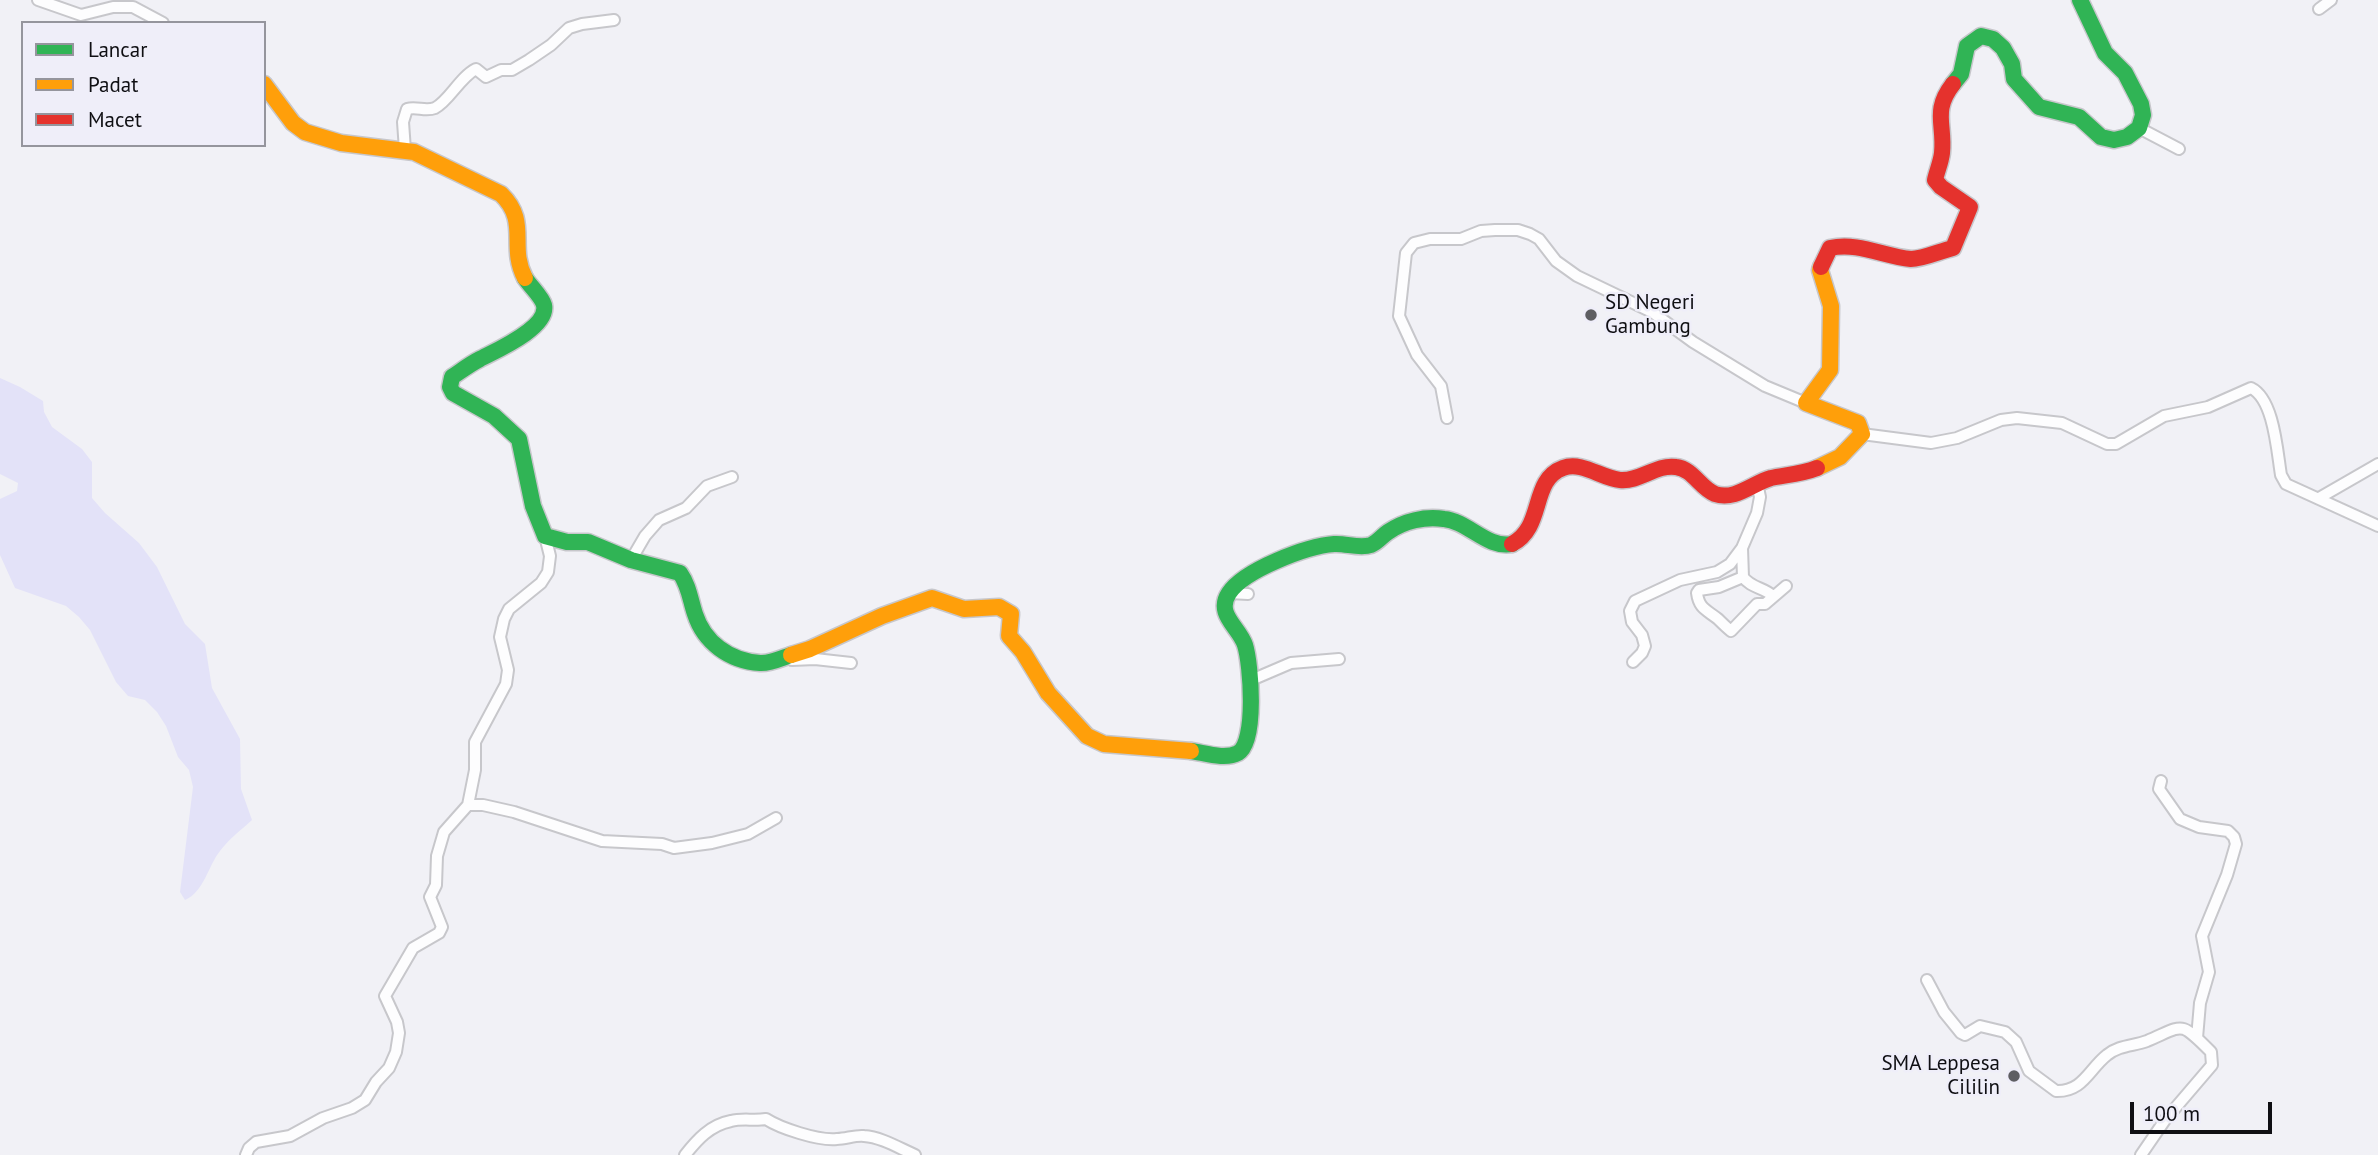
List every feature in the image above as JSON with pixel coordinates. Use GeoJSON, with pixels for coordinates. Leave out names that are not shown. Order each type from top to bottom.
{"type":"FeatureCollection","features":[{"type":"Feature","properties":{"kind":"street"},"geometry":{"type":"LineString","coordinates":[[38,0],[81,15],[113,6],[133,6],[159,21]]}},
{"type":"Feature","properties":{"kind":"street"},"geometry":{"type":"LineString","coordinates":[[1807,400],[1830,370],[1830,306],[1820,270],[1830,248],[1857,247],[1913,259],[1953,248],[1956,243],[1969,207],[1961,198],[1939,187],[1935,180],[1942,152],[1939,119],[1947,92],[1961,74],[1964,50],[1970,43],[1985,36],[2001,45],[2012,64],[2014,79],[2031,100],[2046,110],[2079,117],[2096,135],[2106,139],[2127,137],[2139,128],[2143,115],[2136,92],[2125,73],[2105,53],[2080,0]]}},
{"type":"Feature","properties":{"kind":"street"},"geometry":{"type":"LineString","coordinates":[[2319,9],[2331,0]]}},
{"type":"Feature","properties":{"kind":"street"},"geometry":{"type":"LineString","coordinates":[[405,149],[403,125],[407,109],[430,109],[438,106],[476,69],[480,69],[486,76],[501,70],[512,70],[575,26],[614,20]]}},
{"type":"Feature","properties":{"kind":"street"},"geometry":{"type":"LineString","coordinates":[[246,1155],[256,1142],[290,1136],[323,1118],[358,1105],[365,1100],[389,1068],[396,1052],[399,1033],[386,996],[413,948],[439,933],[442,927],[430,897],[436,885],[438,856],[444,832],[468,805],[475,770],[475,742],[506,684],[508,670],[501,646],[502,626],[509,609],[541,583],[548,572],[550,555],[533,506],[519,439],[494,416],[453,393],[450,387],[452,377],[478,360],[513,344],[531,329],[546,307],[519,263],[519,221],[510,204],[498,191],[475,183],[429,156],[405,149],[359,145],[303,132],[266,86]]}},
{"type":"Feature","properties":{"kind":"street"},"geometry":{"type":"LineString","coordinates":[[2139,128],[2179,149]]}},
{"type":"Feature","properties":{"kind":"street"},"geometry":{"type":"LineString","coordinates":[[1447,418],[1441,386],[1417,355],[1399,316],[1406,253],[1410,246],[1423,240],[1461,239],[1481,231],[1518,230],[1539,239],[1556,261],[1577,276],[1652,312],[1693,342],[1765,386],[1855,420],[1862,434]]}},
{"type":"Feature","properties":{"kind":"street"},"geometry":{"type":"LineString","coordinates":[[1862,434],[1931,443],[1958,439],[2001,420],[2017,418],[2062,423],[2107,444],[2116,444],[2164,416],[2208,407],[2251,388],[2260,393],[2266,405],[2283,480],[2291,488],[2378,526]]}},
{"type":"Feature","properties":{"kind":"street"},"geometry":{"type":"LineString","coordinates":[[762,664],[810,649],[882,616],[932,598],[968,610],[998,606],[1011,614],[1009,632],[1012,640],[1023,652],[1048,693],[1087,736],[1104,744],[1164,747],[1228,756],[1238,753],[1246,745],[1250,712],[1245,643],[1226,615],[1229,593],[1253,573],[1276,562],[1329,545],[1372,545],[1395,528],[1421,519],[1455,520],[1498,544],[1510,545],[1524,537],[1532,526],[1548,476],[1566,467],[1575,466],[1614,479],[1628,480],[1659,469],[1680,467],[1689,471],[1712,492],[1723,496],[1768,479],[1817,469],[1833,462],[1842,457],[1862,434]]}},
{"type":"Feature","properties":{"kind":"street"},"geometry":{"type":"LineString","coordinates":[[2319,498],[2378,464]]}},
{"type":"Feature","properties":{"kind":"street"},"geometry":{"type":"LineString","coordinates":[[631,560],[659,520],[686,508],[707,486],[732,477]]}},
{"type":"Feature","properties":{"kind":"street"},"geometry":{"type":"LineString","coordinates":[[1633,662],[1645,646],[1642,635],[1632,622],[1630,611],[1635,601],[1680,580],[1717,572],[1730,564],[1742,548],[1759,505],[1757,483]]}},
{"type":"Feature","properties":{"kind":"street"},"geometry":{"type":"LineString","coordinates":[[545,536],[567,542],[589,542],[631,560],[680,573],[687,583],[695,615],[704,636],[726,654],[770,665],[800,659],[851,663]]}},
{"type":"Feature","properties":{"kind":"street"},"geometry":{"type":"LineString","coordinates":[[1742,548],[1743,577],[1748,583],[1765,589],[1773,596]]}},
{"type":"Feature","properties":{"kind":"street"},"geometry":{"type":"LineString","coordinates":[[1743,577],[1719,587],[1699,590],[1697,593],[1701,608],[1715,616],[1731,631],[1756,604],[1765,604],[1786,586]]}},
{"type":"Feature","properties":{"kind":"street"},"geometry":{"type":"LineString","coordinates":[[1229,593],[1248,594]]}},
{"type":"Feature","properties":{"kind":"street"},"geometry":{"type":"LineString","coordinates":[[1249,681],[1291,663],[1339,659]]}},
{"type":"Feature","properties":{"kind":"street"},"geometry":{"type":"LineString","coordinates":[[2161,780],[2159,789],[2179,819],[2199,827],[2228,831],[2234,836],[2236,844],[2227,875],[2202,936],[2209,972],[2200,1003],[2197,1038]]}},
{"type":"Feature","properties":{"kind":"street"},"geometry":{"type":"LineString","coordinates":[[468,805],[483,805],[514,812],[602,841],[649,843],[674,848],[712,843],[748,834],[776,818]]}},
{"type":"Feature","properties":{"kind":"street"},"geometry":{"type":"LineString","coordinates":[[1927,980],[1944,1012],[1961,1033],[1966,1034],[1984,1026],[2005,1032],[2016,1042],[2029,1071],[2056,1091],[2073,1088],[2085,1080],[2107,1055],[2121,1047],[2147,1041],[2176,1027],[2186,1028],[2213,1055],[2213,1065],[2165,1121],[2141,1155]]}},
{"type":"Feature","properties":{"kind":"street"},"geometry":{"type":"LineString","coordinates":[[685,1155],[698,1138],[718,1125],[734,1120],[750,1122],[765,1119],[776,1126],[815,1137],[836,1140],[864,1136],[875,1138],[915,1155]]}},
{"type":"Feature","properties":{"kind":"shaded area"},"geometry":{"type":"Polygon","coordinates":[[[0,378],[43,401],[44,412],[52,427],[82,449],[92,462],[92,498],[139,543],[157,567],[185,624],[205,644],[212,688],[240,739],[241,789],[252,820],[224,847],[197,891],[185,900],[180,892],[193,787],[189,770],[178,757],[166,726],[145,700],[128,696],[116,682],[90,630],[79,617],[66,606],[15,588],[0,555],[0,499],[17,491],[18,483],[0,474],[0,378]]]}},
{"type":"Feature","properties":{"kind":"traffic: fast"},"geometry":{"type":"LineString","coordinates":[[1953,84],[1961,74],[1967,46],[1981,36],[1993,39],[2003,48],[2012,64],[2014,79],[2039,107],[2079,117],[2101,137],[2114,140],[2127,137],[2139,128],[2143,115],[2141,104],[2125,73],[2105,53],[2080,0]]}},
{"type":"Feature","properties":{"kind":"traffic: fast"},"geometry":{"type":"LineString","coordinates":[[525,278],[544,305],[538,322],[520,338],[452,377],[450,387],[453,393],[494,416],[519,439],[533,506],[545,536],[567,542],[588,542],[631,560],[680,573],[699,624],[711,641],[728,654],[764,663],[791,655]]}},
{"type":"Feature","properties":{"kind":"traffic: fast"},"geometry":{"type":"LineString","coordinates":[[1191,751],[1233,755],[1244,746],[1248,734],[1251,702],[1247,655],[1242,638],[1226,614],[1225,607],[1229,593],[1248,576],[1308,549],[1339,544],[1371,545],[1394,528],[1422,519],[1453,521],[1486,539],[1512,544]]}},
{"type":"Feature","properties":{"kind":"traffic: slow"},"geometry":{"type":"LineString","coordinates":[[266,87],[293,123],[305,132],[341,143],[414,152],[501,194],[515,214],[518,255],[525,278]]}},
{"type":"Feature","properties":{"kind":"traffic: slow"},"geometry":{"type":"LineString","coordinates":[[1817,468],[1840,457],[1862,434],[1858,423],[1806,403],[1830,370],[1831,306],[1821,267]]}},
{"type":"Feature","properties":{"kind":"traffic: slow"},"geometry":{"type":"LineString","coordinates":[[791,655],[932,598],[964,609],[999,607],[1011,614],[1009,636],[1023,652],[1048,693],[1087,736],[1104,744],[1191,751]]}},
{"type":"Feature","properties":{"kind":"traffic: jam"},"geometry":{"type":"LineString","coordinates":[[1821,267],[1830,248],[1861,248],[1911,259],[1953,248],[1970,207],[1935,180],[1942,153],[1941,110],[1953,84]]}},
{"type":"Feature","properties":{"kind":"traffic: jam"},"geometry":{"type":"LineString","coordinates":[[1512,544],[1529,527],[1546,483],[1553,474],[1570,466],[1620,480],[1662,468],[1682,468],[1710,491],[1722,496],[1737,493],[1764,480],[1817,468]]}},
{"type":"Feature","properties":{"kind":"place","name":"SD Negeri Gambung"},"geometry":{"type":"Point","coordinates":[1591,315]}},
{"type":"Feature","properties":{"kind":"place","name":"SMA Leppesa Cililin"},"geometry":{"type":"Point","coordinates":[2014,1076]}}]}
